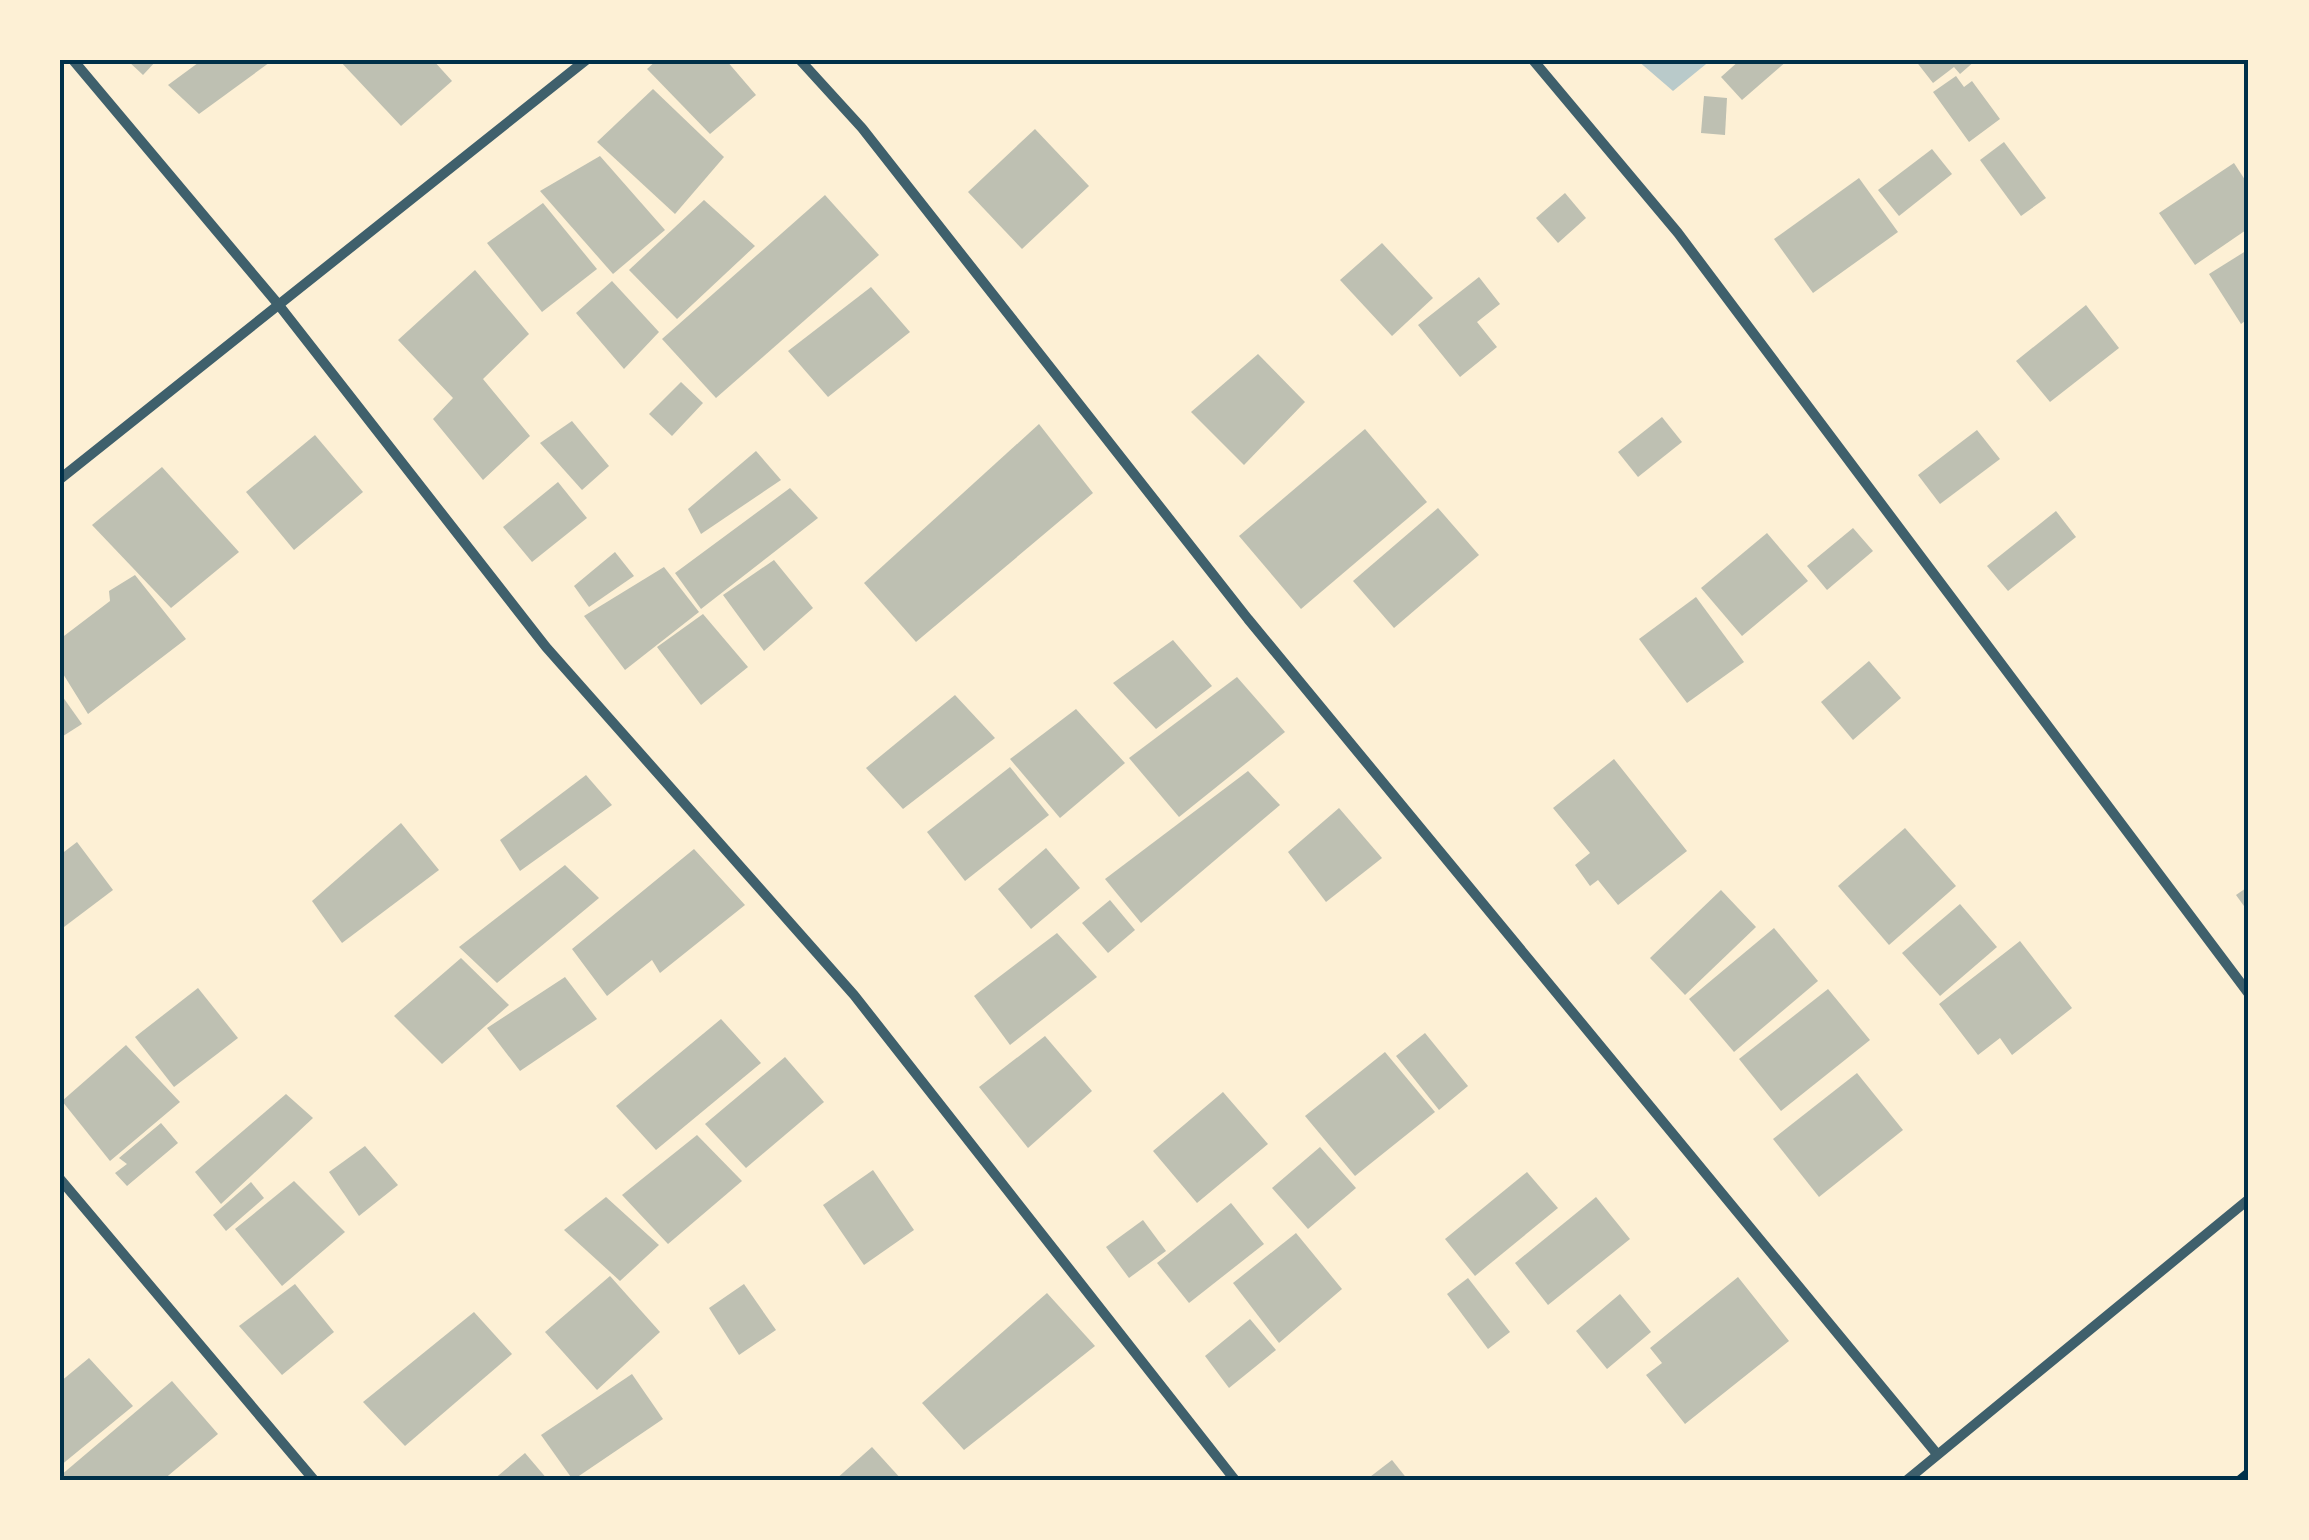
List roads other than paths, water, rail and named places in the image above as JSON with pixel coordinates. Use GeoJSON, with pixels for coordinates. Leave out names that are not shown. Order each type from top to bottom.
{"type":"FeatureCollection","features":[{"type":"Feature","properties":{"kind":"street"},"geometry":{"type":"LineString","coordinates":[[73,60],[278,304],[546,646],[854,995],[1236,1480]]}},
{"type":"Feature","properties":{"kind":"street"},"geometry":{"type":"LineString","coordinates":[[60,479],[586,60]]}},
{"type":"Feature","properties":{"kind":"street"},"geometry":{"type":"LineString","coordinates":[[800,60],[862,128],[1248,619],[1937,1454]]}},
{"type":"Feature","properties":{"kind":"street"},"geometry":{"type":"LineString","coordinates":[[1533,60],[1678,233],[2249,994]]}},
{"type":"Feature","properties":{"kind":"street"},"geometry":{"type":"LineString","coordinates":[[60,1179],[314,1480]]}},
{"type":"Feature","properties":{"kind":"street"},"geometry":{"type":"LineString","coordinates":[[1907,1480],[2249,1200]]}}]}
